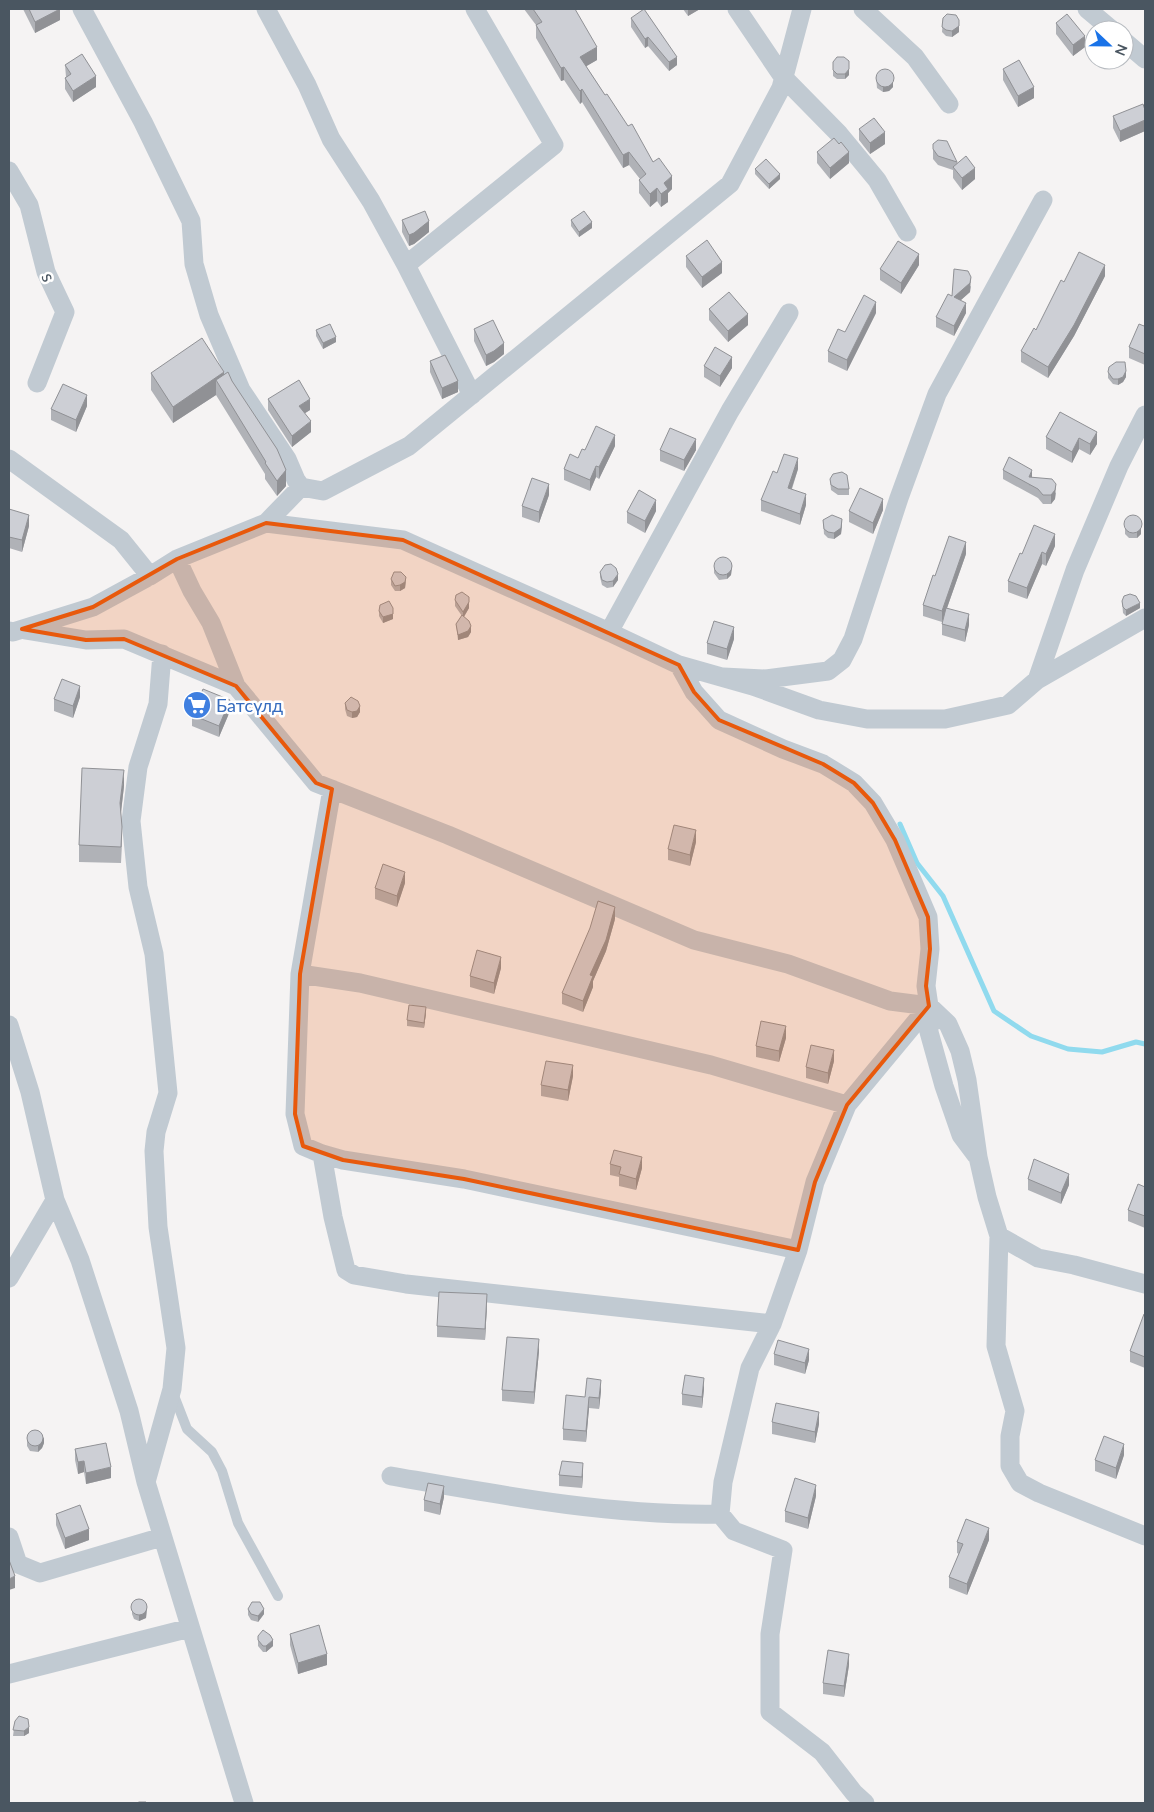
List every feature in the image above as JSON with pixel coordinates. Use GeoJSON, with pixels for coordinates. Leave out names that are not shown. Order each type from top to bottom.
{"type":"FeatureCollection","features":[{"type":"Feature","properties":{"kind":"street"},"geometry":{"type":"LineString","coordinates":[[82,9],[143,122],[191,221],[196,273],[209,315],[241,390],[288,459],[296,480],[301,486],[323,491],[409,446],[730,184],[781,88],[802,9]]}},
{"type":"Feature","properties":{"kind":"street"},"geometry":{"type":"LineString","coordinates":[[266,9],[307,85],[331,139],[371,201],[472,395]]}},
{"type":"Feature","properties":{"kind":"street"},"geometry":{"type":"LineString","coordinates":[[406,265],[554,145],[475,9]]}},
{"type":"Feature","properties":{"kind":"street"},"geometry":{"type":"LineString","coordinates":[[737,9],[783,77],[839,134],[876,180],[907,232]]}},
{"type":"Feature","properties":{"kind":"street"},"geometry":{"type":"LineString","coordinates":[[863,9],[915,57],[949,104]]}},
{"type":"Feature","properties":{"kind":"street"},"geometry":{"type":"LineString","coordinates":[[1087,9],[1100,20]]}},
{"type":"Feature","properties":{"kind":"street"},"geometry":{"type":"LineString","coordinates":[[1134,49],[1145,59]]}},
{"type":"Feature","properties":{"kind":"street","name":"s"},"geometry":{"type":"LineString","coordinates":[[9,171],[29,204],[46,272],[64,312],[37,383]]}},
{"type":"Feature","properties":{"kind":"street"},"geometry":{"type":"LineString","coordinates":[[723,677],[766,678],[799,676],[828,671],[842,660],[853,639],[899,498],[937,394],[1043,200]]}},
{"type":"Feature","properties":{"kind":"street"},"geometry":{"type":"LineString","coordinates":[[609,632],[726,420],[789,313]]}},
{"type":"Feature","properties":{"kind":"street"},"geometry":{"type":"LineString","coordinates":[[1037,680],[1075,570],[1119,466],[1145,415]]}},
{"type":"Feature","properties":{"kind":"street"},"geometry":{"type":"LineString","coordinates":[[9,459],[121,540],[150,576]]}},
{"type":"Feature","properties":{"kind":"street"},"geometry":{"type":"LineString","coordinates":[[16,630],[92,607],[150,576],[177,559],[266,524],[301,486]]}},
{"type":"Feature","properties":{"kind":"street"},"geometry":{"type":"LineString","coordinates":[[266,524],[403,540],[679,665],[753,686],[819,710],[867,719],[945,718],[1008,705],[1037,680],[1066,662],[1131,628],[1145,618]]}},
{"type":"Feature","properties":{"kind":"street"},"geometry":{"type":"LineString","coordinates":[[177,559],[192,591],[211,623],[236,686],[316,783],[457,839],[694,940],[788,964],[890,1001],[929,1006],[948,1024],[960,1051],[967,1080],[978,1157],[987,1197],[999,1236],[996,1346],[1015,1411],[1010,1436],[1010,1466],[1020,1483],[1039,1493],[1145,1536]]}},
{"type":"Feature","properties":{"kind":"street"},"geometry":{"type":"LineString","coordinates":[[16,630],[86,640],[124,639],[236,686]]}},
{"type":"Feature","properties":{"kind":"street"},"geometry":{"type":"LineString","coordinates":[[146,1482],[172,1389],[176,1348],[158,1227],[154,1151],[156,1132],[168,1093],[154,954],[138,887],[131,821],[138,767],[158,704],[162,654]]}},
{"type":"Feature","properties":{"kind":"street"},"geometry":{"type":"LineString","coordinates":[[679,665],[694,692],[719,720],[783,749],[823,764],[854,783],[873,803],[895,840],[928,917],[930,949],[926,986],[929,1006],[929,1032],[944,1086],[961,1135],[978,1157]]}},
{"type":"Feature","properties":{"kind":"street"},"geometry":{"type":"LineString","coordinates":[[332,789],[300,974],[295,1114],[302,1146],[343,1160],[464,1179],[798,1250]]}},
{"type":"Feature","properties":{"kind":"street"},"geometry":{"type":"LineString","coordinates":[[300,974],[360,984],[711,1065],[847,1105]]}},
{"type":"Feature","properties":{"kind":"street"},"geometry":{"type":"LineString","coordinates":[[865,1803],[854,1793],[822,1752],[770,1712],[770,1634],[783,1550],[734,1531],[720,1514],[723,1482],[750,1368],[772,1324],[798,1250],[815,1182],[847,1105],[929,1006]]}},
{"type":"Feature","properties":{"kind":"street"},"geometry":{"type":"LineString","coordinates":[[9,1025],[30,1092],[55,1200],[80,1260],[129,1411],[146,1482],[162,1537],[244,1803]]}},
{"type":"Feature","properties":{"kind":"street"},"geometry":{"type":"LineString","coordinates":[[322,1154],[342,1260],[346,1270],[354,1275],[406,1284],[772,1324]]}},
{"type":"Feature","properties":{"kind":"street"},"geometry":{"type":"LineString","coordinates":[[9,1278],[55,1200]]}},
{"type":"Feature","properties":{"kind":"street"},"geometry":{"type":"LineString","coordinates":[[999,1236],[1038,1258],[1074,1265],[1145,1284]]}},
{"type":"Feature","properties":{"kind":"street"},"geometry":{"type":"LineString","coordinates":[[391,1476],[595,1509],[678,1515],[720,1514]]}},
{"type":"Feature","properties":{"kind":"street"},"geometry":{"type":"LineString","coordinates":[[9,1537],[18,1564],[40,1572],[162,1537]]}},
{"type":"Feature","properties":{"kind":"street"},"geometry":{"type":"LineString","coordinates":[[9,1674],[190,1628]]}},
{"type":"Feature","properties":{"kind":"lane"},"geometry":{"type":"LineString","coordinates":[[172,1389],[187,1429],[212,1452],[222,1471],[238,1523],[278,1596]]}},
{"type":"Feature","properties":{"kind":"highlighted area"},"geometry":{"type":"Polygon","coordinates":[[[266,523],[403,540],[679,665],[694,692],[719,720],[823,764],[854,783],[873,803],[895,840],[928,917],[930,949],[926,986],[929,1006],[847,1105],[815,1182],[798,1250],[464,1179],[343,1160],[303,1146],[295,1114],[300,974],[332,789],[316,783],[236,686],[124,639],[86,640],[22,629],[93,607],[177,559],[266,523]]]}},
{"type":"Feature","properties":{"kind":"building"},"geometry":{"type":"Polygon","coordinates":[[[29,9],[60,9],[35,22],[29,9]]]}},
{"type":"Feature","properties":{"kind":"building"},"geometry":{"type":"Polygon","coordinates":[[[533,9],[575,9],[597,47],[580,57],[628,126],[632,124],[653,162],[659,158],[672,176],[664,183],[668,189],[661,194],[657,188],[650,194],[639,180],[646,174],[629,152],[623,155],[582,89],[580,91],[564,67],[561,68],[536,25],[542,22],[533,9]]]}},
{"type":"Feature","properties":{"kind":"building"},"geometry":{"type":"Polygon","coordinates":[[[644,9],[677,57],[669,62],[648,37],[645,39],[631,18],[644,9]]]}},
{"type":"Feature","properties":{"kind":"building"},"geometry":{"type":"Polygon","coordinates":[[[947,14],[956,15],[959,20],[959,26],[952,31],[942,27],[943,18],[947,14]]]}},
{"type":"Feature","properties":{"kind":"building"},"geometry":{"type":"Polygon","coordinates":[[[1067,14],[1084,37],[1073,45],[1056,23],[1067,14]]]}},
{"type":"Feature","properties":{"kind":"building"},"geometry":{"type":"Polygon","coordinates":[[[82,54],[96,76],[73,91],[65,78],[71,74],[65,65],[82,54]]]}},
{"type":"Feature","properties":{"kind":"building"},"geometry":{"type":"Polygon","coordinates":[[[837,57],[844,57],[849,61],[849,69],[845,74],[837,74],[833,70],[833,62],[837,57]]]}},
{"type":"Feature","properties":{"kind":"building"},"geometry":{"type":"Polygon","coordinates":[[[1019,60],[1034,87],[1018,96],[1003,69],[1019,60]]]}},
{"type":"Feature","properties":{"kind":"building"},"geometry":{"type":"Polygon","coordinates":[[[885,69],[891,72],[894,78],[891,84],[885,87],[879,84],[876,78],[879,72],[885,69]]]}},
{"type":"Feature","properties":{"kind":"building"},"geometry":{"type":"Polygon","coordinates":[[[1143,104],[1145,120],[1120,131],[1113,116],[1143,104]]]}},
{"type":"Feature","properties":{"kind":"building"},"geometry":{"type":"Polygon","coordinates":[[[874,118],[885,132],[870,143],[859,129],[874,118]]]}},
{"type":"Feature","properties":{"kind":"building"},"geometry":{"type":"Polygon","coordinates":[[[834,138],[839,144],[841,142],[849,152],[830,168],[817,152],[834,138]]]}},
{"type":"Feature","properties":{"kind":"building"},"geometry":{"type":"Polygon","coordinates":[[[938,140],[947,141],[957,162],[938,156],[933,149],[933,144],[938,140]]]}},
{"type":"Feature","properties":{"kind":"building"},"geometry":{"type":"Polygon","coordinates":[[[966,156],[975,168],[962,178],[953,167],[966,156]]]}},
{"type":"Feature","properties":{"kind":"building"},"geometry":{"type":"Polygon","coordinates":[[[766,159],[780,174],[769,184],[755,169],[766,159]]]}},
{"type":"Feature","properties":{"kind":"building"},"geometry":{"type":"Polygon","coordinates":[[[425,211],[429,221],[409,235],[402,220],[425,211]]]}},
{"type":"Feature","properties":{"kind":"building"},"geometry":{"type":"Polygon","coordinates":[[[584,211],[592,222],[579,232],[571,220],[584,211]]]}},
{"type":"Feature","properties":{"kind":"building"},"geometry":{"type":"Polygon","coordinates":[[[707,240],[722,262],[702,277],[686,256],[707,240]]]}},
{"type":"Feature","properties":{"kind":"building"},"geometry":{"type":"Polygon","coordinates":[[[898,241],[919,254],[901,283],[880,269],[898,241]]]}},
{"type":"Feature","properties":{"kind":"building"},"geometry":{"type":"Polygon","coordinates":[[[1079,252],[1105,265],[1074,325],[1048,367],[1021,351],[1034,328],[1036,330],[1061,280],[1064,282],[1079,252]]]}},
{"type":"Feature","properties":{"kind":"building"},"geometry":{"type":"Polygon","coordinates":[[[954,269],[968,271],[971,277],[970,283],[954,297],[966,303],[954,326],[936,317],[948,294],[952,296],[954,269]]]}},
{"type":"Feature","properties":{"kind":"building"},"geometry":{"type":"Polygon","coordinates":[[[729,292],[748,314],[728,331],[709,309],[729,292]]]}},
{"type":"Feature","properties":{"kind":"building"},"geometry":{"type":"Polygon","coordinates":[[[864,295],[876,302],[847,360],[828,351],[838,329],[845,332],[864,295]]]}},
{"type":"Feature","properties":{"kind":"building"},"geometry":{"type":"Polygon","coordinates":[[[493,320],[504,343],[486,355],[474,329],[493,320]]]}},
{"type":"Feature","properties":{"kind":"building"},"geometry":{"type":"Polygon","coordinates":[[[330,324],[336,337],[323,343],[316,330],[330,324]]]}},
{"type":"Feature","properties":{"kind":"building"},"geometry":{"type":"Polygon","coordinates":[[[1139,324],[1144,326],[1145,324],[1145,354],[1129,347],[1139,324]]]}},
{"type":"Feature","properties":{"kind":"building"},"geometry":{"type":"Polygon","coordinates":[[[202,338],[224,372],[173,407],[151,373],[202,338]]]}},
{"type":"Feature","properties":{"kind":"building"},"geometry":{"type":"Polygon","coordinates":[[[715,347],[732,357],[720,376],[704,366],[715,347]]]}},
{"type":"Feature","properties":{"kind":"building"},"geometry":{"type":"Polygon","coordinates":[[[445,355],[458,381],[442,388],[430,361],[445,355]]]}},
{"type":"Feature","properties":{"kind":"building"},"geometry":{"type":"Polygon","coordinates":[[[1116,362],[1125,362],[1126,371],[1123,377],[1113,379],[1108,372],[1109,367],[1116,362]]]}},
{"type":"Feature","properties":{"kind":"building"},"geometry":{"type":"Polygon","coordinates":[[[228,372],[277,449],[286,470],[277,481],[216,380],[228,372]]]}},
{"type":"Feature","properties":{"kind":"building"},"geometry":{"type":"Polygon","coordinates":[[[299,380],[310,399],[299,406],[311,421],[292,436],[268,399],[299,380]]]}},
{"type":"Feature","properties":{"kind":"building"},"geometry":{"type":"Polygon","coordinates":[[[63,384],[87,395],[76,420],[51,409],[63,384]]]}},
{"type":"Feature","properties":{"kind":"building"},"geometry":{"type":"Polygon","coordinates":[[[1060,412],[1097,432],[1090,444],[1079,438],[1072,452],[1046,437],[1060,412]]]}},
{"type":"Feature","properties":{"kind":"building"},"geometry":{"type":"Polygon","coordinates":[[[596,426],[615,435],[599,467],[596,466],[590,480],[564,469],[570,454],[578,458],[582,449],[585,450],[596,426]]]}},
{"type":"Feature","properties":{"kind":"building"},"geometry":{"type":"Polygon","coordinates":[[[670,428],[696,439],[684,460],[660,450],[670,428]]]}},
{"type":"Feature","properties":{"kind":"building"},"geometry":{"type":"Polygon","coordinates":[[[784,454],[798,458],[788,488],[806,494],[800,514],[761,500],[773,471],[777,473],[784,454]]]}},
{"type":"Feature","properties":{"kind":"building"},"geometry":{"type":"Polygon","coordinates":[[[1009,457],[1032,470],[1029,477],[1052,479],[1056,484],[1055,490],[1051,495],[1043,495],[1038,489],[1003,470],[1009,457]]]}},
{"type":"Feature","properties":{"kind":"building"},"geometry":{"type":"Polygon","coordinates":[[[842,472],[847,475],[849,489],[838,489],[831,485],[830,479],[833,474],[842,472]]]}},
{"type":"Feature","properties":{"kind":"building"},"geometry":{"type":"Polygon","coordinates":[[[532,478],[549,484],[539,512],[522,506],[532,478]]]}},
{"type":"Feature","properties":{"kind":"building"},"geometry":{"type":"Polygon","coordinates":[[[860,488],[883,499],[873,523],[849,511],[860,488]]]}},
{"type":"Feature","properties":{"kind":"building"},"geometry":{"type":"Polygon","coordinates":[[[639,490],[656,500],[645,521],[627,512],[639,490]]]}},
{"type":"Feature","properties":{"kind":"building"},"geometry":{"type":"Polygon","coordinates":[[[9,509],[29,515],[22,540],[9,537],[9,509]]]}},
{"type":"Feature","properties":{"kind":"building"},"geometry":{"type":"Polygon","coordinates":[[[832,515],[842,519],[841,528],[834,533],[824,529],[823,520],[832,515]]]}},
{"type":"Feature","properties":{"kind":"building"},"geometry":{"type":"Polygon","coordinates":[[[1133,515],[1139,518],[1142,524],[1139,530],[1133,533],[1127,530],[1124,524],[1127,518],[1133,515]]]}},
{"type":"Feature","properties":{"kind":"building"},"geometry":{"type":"Polygon","coordinates":[[[1034,525],[1055,534],[1046,554],[1042,552],[1027,588],[1008,581],[1034,525]]]}},
{"type":"Feature","properties":{"kind":"building"},"geometry":{"type":"Polygon","coordinates":[[[949,536],[966,542],[942,611],[923,605],[949,536]]]}},
{"type":"Feature","properties":{"kind":"building"},"geometry":{"type":"Polygon","coordinates":[[[723,557],[729,560],[732,566],[729,572],[723,575],[717,572],[714,566],[717,560],[723,557]]]}},
{"type":"Feature","properties":{"kind":"building"},"geometry":{"type":"Polygon","coordinates":[[[611,564],[616,568],[618,574],[613,581],[607,582],[602,580],[600,572],[605,565],[611,564]]]}},
{"type":"Feature","properties":{"kind":"building"},"geometry":{"type":"Polygon","coordinates":[[[394,572],[401,572],[406,577],[405,582],[395,586],[391,579],[394,572]]]}},
{"type":"Feature","properties":{"kind":"building"},"geometry":{"type":"Polygon","coordinates":[[[462,592],[469,597],[469,602],[463,612],[455,600],[456,595],[462,592]]]}},
{"type":"Feature","properties":{"kind":"building"},"geometry":{"type":"Polygon","coordinates":[[[1130,594],[1136,596],[1140,603],[1126,610],[1123,607],[1122,601],[1124,596],[1130,594]]]}},
{"type":"Feature","properties":{"kind":"building"},"geometry":{"type":"Polygon","coordinates":[[[389,601],[393,608],[393,614],[383,617],[379,611],[380,605],[389,601]]]}},
{"type":"Feature","properties":{"kind":"building"},"geometry":{"type":"Polygon","coordinates":[[[946,608],[969,614],[965,630],[942,624],[946,608]]]}},
{"type":"Feature","properties":{"kind":"building"},"geometry":{"type":"Polygon","coordinates":[[[462,615],[469,621],[471,626],[468,631],[458,635],[456,624],[462,615]]]}},
{"type":"Feature","properties":{"kind":"building"},"geometry":{"type":"Polygon","coordinates":[[[714,621],[734,627],[727,649],[707,643],[714,621]]]}},
{"type":"Feature","properties":{"kind":"building"},"geometry":{"type":"Polygon","coordinates":[[[62,679],[80,686],[73,706],[54,699],[62,679]]]}},
{"type":"Feature","properties":{"kind":"building"},"geometry":{"type":"Polygon","coordinates":[[[203,689],[230,700],[219,726],[192,715],[203,689]]]}},
{"type":"Feature","properties":{"kind":"building"},"geometry":{"type":"Polygon","coordinates":[[[351,697],[358,701],[360,706],[357,711],[347,710],[345,703],[351,697]]]}},
{"type":"Feature","properties":{"kind":"building"},"geometry":{"type":"Polygon","coordinates":[[[82,768],[124,770],[120,803],[121,847],[79,845],[82,768]]]}},
{"type":"Feature","properties":{"kind":"building"},"geometry":{"type":"Polygon","coordinates":[[[674,825],[696,830],[690,855],[668,849],[674,825]]]}},
{"type":"Feature","properties":{"kind":"building"},"geometry":{"type":"Polygon","coordinates":[[[383,864],[405,872],[397,896],[375,888],[383,864]]]}},
{"type":"Feature","properties":{"kind":"building"},"geometry":{"type":"Polygon","coordinates":[[[598,901],[615,907],[606,940],[590,975],[593,976],[583,1001],[562,993],[590,928],[598,901]]]}},
{"type":"Feature","properties":{"kind":"building"},"geometry":{"type":"Polygon","coordinates":[[[477,950],[501,957],[494,983],[470,976],[477,950]]]}},
{"type":"Feature","properties":{"kind":"building"},"geometry":{"type":"Polygon","coordinates":[[[409,1005],[426,1007],[424,1023],[407,1020],[409,1005]]]}},
{"type":"Feature","properties":{"kind":"building"},"geometry":{"type":"Polygon","coordinates":[[[761,1021],[786,1026],[779,1051],[756,1046],[761,1021]]]}},
{"type":"Feature","properties":{"kind":"building"},"geometry":{"type":"Polygon","coordinates":[[[811,1045],[834,1050],[828,1073],[806,1067],[811,1045]]]}},
{"type":"Feature","properties":{"kind":"building"},"geometry":{"type":"Polygon","coordinates":[[[546,1061],[573,1065],[568,1090],[541,1085],[546,1061]]]}},
{"type":"Feature","properties":{"kind":"building"},"geometry":{"type":"Polygon","coordinates":[[[614,1150],[642,1157],[636,1179],[619,1174],[621,1167],[610,1164],[614,1150]]]}},
{"type":"Feature","properties":{"kind":"building"},"geometry":{"type":"Polygon","coordinates":[[[1034,1159],[1069,1174],[1061,1193],[1028,1179],[1034,1159]]]}},
{"type":"Feature","properties":{"kind":"building"},"geometry":{"type":"Polygon","coordinates":[[[1138,1184],[1145,1187],[1145,1216],[1128,1210],[1138,1184]]]}},
{"type":"Feature","properties":{"kind":"building"},"geometry":{"type":"Polygon","coordinates":[[[439,1292],[487,1294],[485,1329],[437,1326],[439,1292]]]}},
{"type":"Feature","properties":{"kind":"building"},"geometry":{"type":"Polygon","coordinates":[[[1145,1314],[1145,1357],[1130,1351],[1145,1314]]]}},
{"type":"Feature","properties":{"kind":"building"},"geometry":{"type":"Polygon","coordinates":[[[507,1337],[539,1339],[534,1392],[502,1390],[507,1337]]]}},
{"type":"Feature","properties":{"kind":"building"},"geometry":{"type":"Polygon","coordinates":[[[778,1340],[809,1349],[805,1363],[774,1354],[778,1340]]]}},
{"type":"Feature","properties":{"kind":"building"},"geometry":{"type":"Polygon","coordinates":[[[685,1375],[704,1378],[702,1397],[682,1394],[685,1375]]]}},
{"type":"Feature","properties":{"kind":"building"},"geometry":{"type":"Polygon","coordinates":[[[587,1378],[601,1380],[599,1398],[589,1397],[586,1431],[563,1429],[566,1395],[585,1397],[587,1378]]]}},
{"type":"Feature","properties":{"kind":"building"},"geometry":{"type":"Polygon","coordinates":[[[776,1403],[819,1412],[815,1432],[772,1422],[776,1403]]]}},
{"type":"Feature","properties":{"kind":"building"},"geometry":{"type":"Polygon","coordinates":[[[35,1430],[41,1432],[43,1438],[41,1444],[35,1446],[29,1444],[27,1438],[29,1432],[35,1430]]]}},
{"type":"Feature","properties":{"kind":"building"},"geometry":{"type":"Polygon","coordinates":[[[1104,1436],[1124,1444],[1116,1468],[1095,1460],[1104,1436]]]}},
{"type":"Feature","properties":{"kind":"building"},"geometry":{"type":"Polygon","coordinates":[[[106,1443],[111,1467],[86,1473],[84,1461],[78,1462],[75,1449],[106,1443]]]}},
{"type":"Feature","properties":{"kind":"building"},"geometry":{"type":"Polygon","coordinates":[[[562,1461],[583,1463],[582,1477],[559,1475],[562,1461]]]}},
{"type":"Feature","properties":{"kind":"building"},"geometry":{"type":"Polygon","coordinates":[[[795,1478],[816,1485],[808,1518],[785,1511],[795,1478]]]}},
{"type":"Feature","properties":{"kind":"building"},"geometry":{"type":"Polygon","coordinates":[[[428,1483],[444,1486],[440,1504],[424,1500],[428,1483]]]}},
{"type":"Feature","properties":{"kind":"building"},"geometry":{"type":"Polygon","coordinates":[[[80,1505],[89,1529],[65,1538],[56,1514],[80,1505]]]}},
{"type":"Feature","properties":{"kind":"building"},"geometry":{"type":"Polygon","coordinates":[[[966,1519],[989,1528],[967,1584],[949,1577],[963,1544],[957,1542],[966,1519]]]}},
{"type":"Feature","properties":{"kind":"building"},"geometry":{"type":"Polygon","coordinates":[[[9,1560],[15,1576],[9,1579],[9,1560]]]}},
{"type":"Feature","properties":{"kind":"building"},"geometry":{"type":"Polygon","coordinates":[[[139,1599],[147,1607],[139,1615],[131,1607],[139,1599]]]}},
{"type":"Feature","properties":{"kind":"building"},"geometry":{"type":"Polygon","coordinates":[[[252,1602],[260,1602],[264,1609],[258,1616],[251,1614],[248,1609],[252,1602]]]}},
{"type":"Feature","properties":{"kind":"building"},"geometry":{"type":"Polygon","coordinates":[[[319,1625],[327,1654],[298,1663],[290,1634],[319,1625]]]}},
{"type":"Feature","properties":{"kind":"building"},"geometry":{"type":"Polygon","coordinates":[[[263,1630],[273,1640],[266,1646],[263,1646],[258,1640],[258,1636],[263,1630]]]}},
{"type":"Feature","properties":{"kind":"building"},"geometry":{"type":"Polygon","coordinates":[[[828,1650],[849,1654],[844,1686],[823,1683],[828,1650]]]}},
{"type":"Feature","properties":{"kind":"building"},"geometry":{"type":"Polygon","coordinates":[[[19,1716],[28,1719],[29,1727],[24,1731],[13,1730],[15,1721],[19,1716]]]}},
{"type":"Feature","properties":{"kind":"waterway"},"geometry":{"type":"LineString","coordinates":[[900,824],[917,863],[943,896],[994,1011],[1031,1036],[1068,1049],[1102,1052],[1136,1042],[1145,1044]]}},
{"type":"Feature","properties":{"kind":"place","name":"Батсүлд"},"geometry":{"type":"Point","coordinates":[197,705]}}]}
